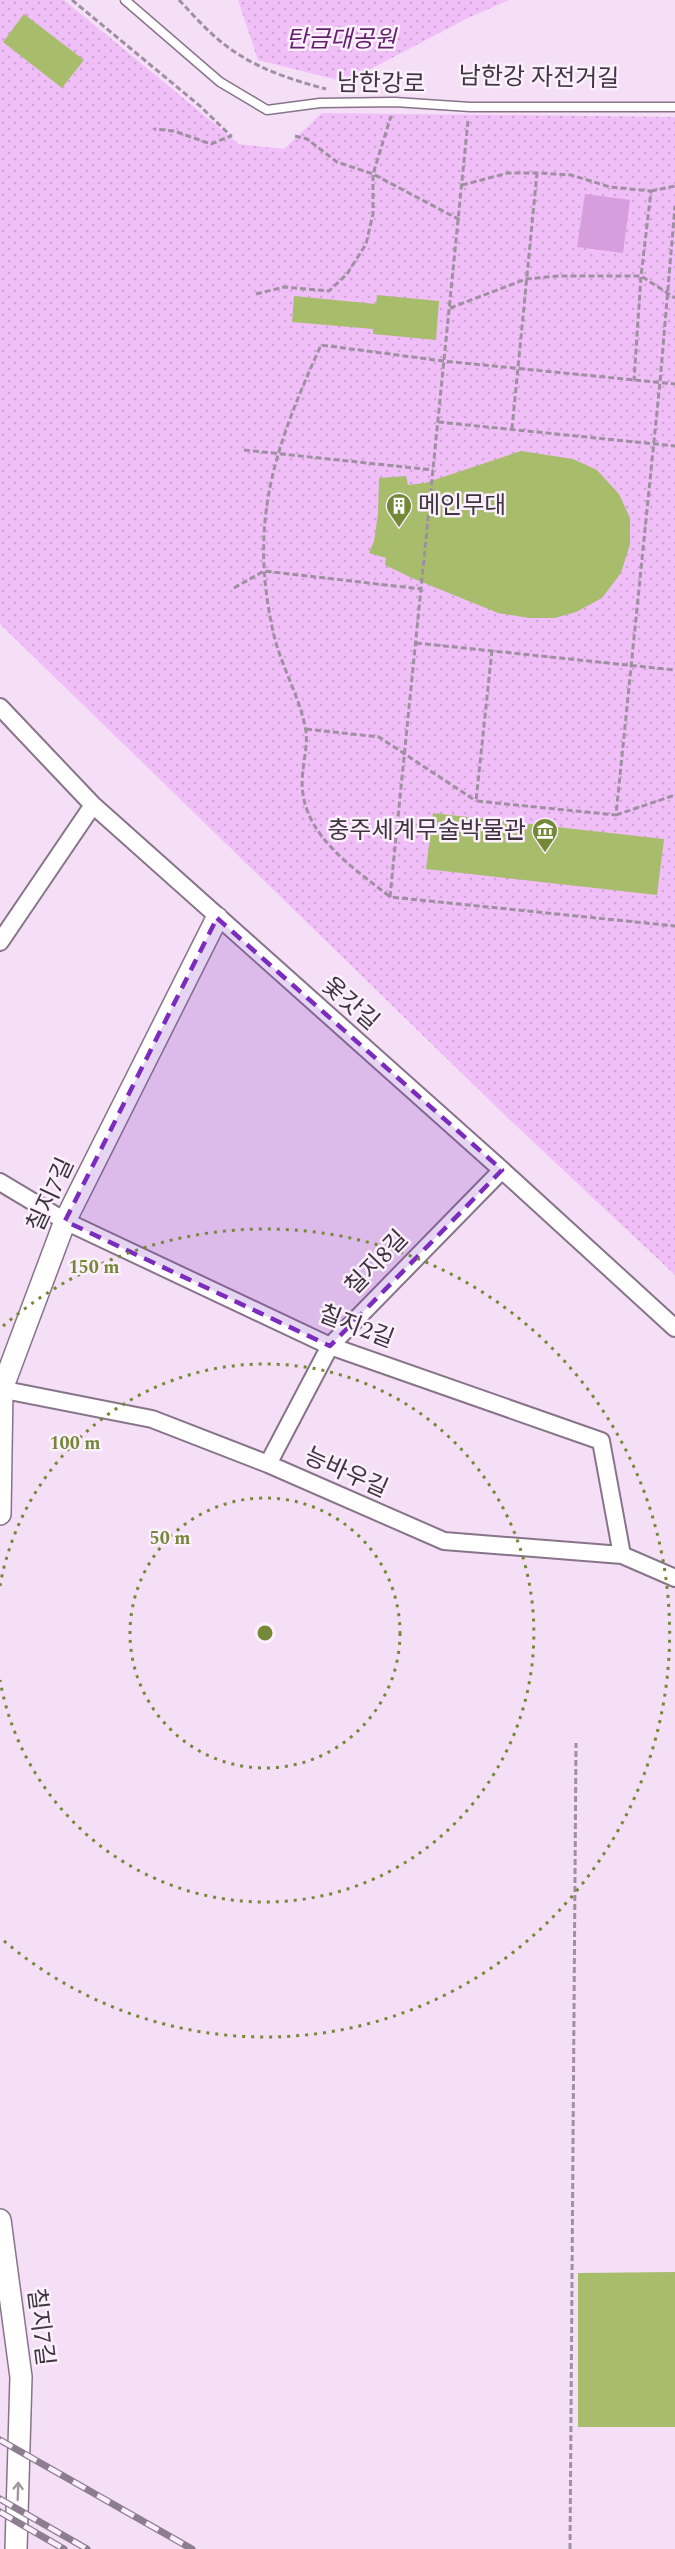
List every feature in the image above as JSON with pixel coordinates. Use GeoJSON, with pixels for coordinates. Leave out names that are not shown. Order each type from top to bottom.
{"type":"FeatureCollection","features":[{"type":"Feature","properties":{"kind":"street","name":"옻갓길"},"geometry":{"type":"LineString","coordinates":[[0,707],[93,806],[502,1170],[675,1328]]}},
{"type":"Feature","properties":{"kind":"street"},"geometry":{"type":"LineString","coordinates":[[0,942],[93,806]]}},
{"type":"Feature","properties":{"kind":"street","name":"칠지7길"},"geometry":{"type":"LineString","coordinates":[[0,1514],[1,1389],[65,1221],[217,918]]}},
{"type":"Feature","properties":{"kind":"street","name":"칠지8길"},"geometry":{"type":"LineString","coordinates":[[268,1464],[330,1346],[502,1170]]}},
{"type":"Feature","properties":{"kind":"street","name":"칠지2길"},"geometry":{"type":"LineString","coordinates":[[0,1182],[65,1221],[330,1346],[601,1441],[622,1555]]}},
{"type":"Feature","properties":{"kind":"street","name":"능바우길"},"geometry":{"type":"LineString","coordinates":[[1,1389],[152,1419],[268,1464],[444,1541],[622,1555],[675,1578]]}},
{"type":"Feature","properties":{"kind":"street","name":"칠지7길"},"geometry":{"type":"LineString","coordinates":[[0,2220],[21,2377],[16,2549]]}},
{"type":"Feature","properties":{"kind":"lane","name":"남한강로"},"geometry":{"type":"LineString","coordinates":[[125,0],[220,82],[267,110],[320,103],[395,102],[470,107],[675,107]]}},
{"type":"Feature","properties":{"kind":"path"},"geometry":{"type":"LineString","coordinates":[[72,0],[200,106],[231,136],[211,144],[174,131],[154,129]]}},
{"type":"Feature","properties":{"kind":"path"},"geometry":{"type":"LineString","coordinates":[[179,0],[210,32],[239,55],[290,79],[333,90]]}},
{"type":"Feature","properties":{"kind":"path"},"geometry":{"type":"LineString","coordinates":[[256,294],[284,287],[329,291],[347,274],[366,244],[373,214],[374,174],[395,102]]}},
{"type":"Feature","properties":{"kind":"path"},"geometry":{"type":"LineString","coordinates":[[390,897],[470,107]]}},
{"type":"Feature","properties":{"kind":"path"},"geometry":{"type":"LineString","coordinates":[[295,136],[307,139],[337,162],[374,174],[459,220]]}},
{"type":"Feature","properties":{"kind":"path"},"geometry":{"type":"LineString","coordinates":[[462,185],[508,173],[537,173],[571,175],[610,187],[651,191],[675,186]]}},
{"type":"Feature","properties":{"kind":"path"},"geometry":{"type":"LineString","coordinates":[[512,429],[537,173]]}},
{"type":"Feature","properties":{"kind":"path"},"geometry":{"type":"LineString","coordinates":[[634,380],[641,276],[651,191]]}},
{"type":"Feature","properties":{"kind":"path"},"geometry":{"type":"LineString","coordinates":[[616,815],[633,665],[675,206]]}},
{"type":"Feature","properties":{"kind":"path"},"geometry":{"type":"LineString","coordinates":[[450,308],[526,279],[641,276],[675,298]]}},
{"type":"Feature","properties":{"kind":"path"},"geometry":{"type":"LineString","coordinates":[[675,384],[444,361],[321,345],[277,453],[269,481],[263,527],[264,571],[273,631],[306,729],[303,794],[313,821],[325,839],[351,866],[390,897],[675,926]]}},
{"type":"Feature","properties":{"kind":"path"},"geometry":{"type":"LineString","coordinates":[[438,422],[675,446]]}},
{"type":"Feature","properties":{"kind":"path"},"geometry":{"type":"LineString","coordinates":[[244,450],[433,470]]}},
{"type":"Feature","properties":{"kind":"path"},"geometry":{"type":"LineString","coordinates":[[234,588],[264,571],[421,589]]}},
{"type":"Feature","properties":{"kind":"path"},"geometry":{"type":"LineString","coordinates":[[416,643],[675,670]]}},
{"type":"Feature","properties":{"kind":"path"},"geometry":{"type":"LineString","coordinates":[[476,801],[492,650]]}},
{"type":"Feature","properties":{"kind":"path"},"geometry":{"type":"LineString","coordinates":[[306,729],[378,737],[476,801],[616,815],[675,795]]}},
{"type":"Feature","properties":{"kind":"path"},"geometry":{"type":"LineString","coordinates":[[570,2549],[576,1743]]}},
{"type":"Feature","properties":{"kind":"highlighted area"},"geometry":{"type":"Polygon","coordinates":[[[217,918],[502,1170],[330,1346],[65,1221],[217,918]]]}},
{"type":"Feature","properties":{"kind":"green space"},"geometry":{"type":"Polygon","coordinates":[[[0,0],[64,0],[239,144],[284,149],[322,113],[675,117],[675,1275],[511,1121],[0,624],[0,0]]]}},
{"type":"Feature","properties":{"kind":"green space","name":"탄금대공원"},"geometry":{"type":"Polygon","coordinates":[[[238,0],[509,0],[468,18],[346,82],[258,60],[238,0]]]}},
{"type":"Feature","properties":{"kind":"shaded area"},"geometry":{"type":"Polygon","coordinates":[[[585,194],[630,200],[623,253],[577,247],[585,194]]]}},
{"type":"Feature","properties":{"kind":"building"},"geometry":{"type":"Polygon","coordinates":[[[24,14],[84,60],[62,88],[3,42],[24,14]]]}},
{"type":"Feature","properties":{"kind":"building"},"geometry":{"type":"Polygon","coordinates":[[[377,295],[439,301],[436,340],[373,334],[373,329],[292,322],[294,296],[376,304],[377,295]]]}},
{"type":"Feature","properties":{"kind":"building"},"geometry":{"type":"Polygon","coordinates":[[[521,451],[573,459],[597,470],[619,494],[630,518],[630,544],[621,573],[602,598],[576,612],[555,618],[529,618],[498,613],[412,578],[385,565],[386,558],[369,553],[374,541],[378,514],[379,478],[406,476],[408,485],[425,483],[521,451]]]}},
{"type":"Feature","properties":{"kind":"building","name":"충주세계무술박물관"},"geometry":{"type":"Polygon","coordinates":[[[433,813],[664,839],[657,895],[426,869],[433,813]]]}},
{"type":"Feature","properties":{"kind":"building"},"geometry":{"type":"Polygon","coordinates":[[[675,2272],[675,2427],[578,2427],[578,2273],[675,2272]]]}},
{"type":"Feature","properties":{"kind":"railway"},"geometry":{"type":"LineString","coordinates":[[0,2440],[192,2549]]}},
{"type":"Feature","properties":{"kind":"railway"},"geometry":{"type":"LineString","coordinates":[[0,2499],[87,2549]]}},
{"type":"Feature","properties":{"kind":"railway"},"geometry":{"type":"LineString","coordinates":[[0,2512],[64,2549]]}},
{"type":"Feature","properties":{"kind":"place","name":"메인무대"},"geometry":{"type":"Point","coordinates":[399,529]}},
{"type":"Feature","properties":{"kind":"place","name":"충주세계무술박물관"},"geometry":{"type":"Point","coordinates":[545,854]}}]}
